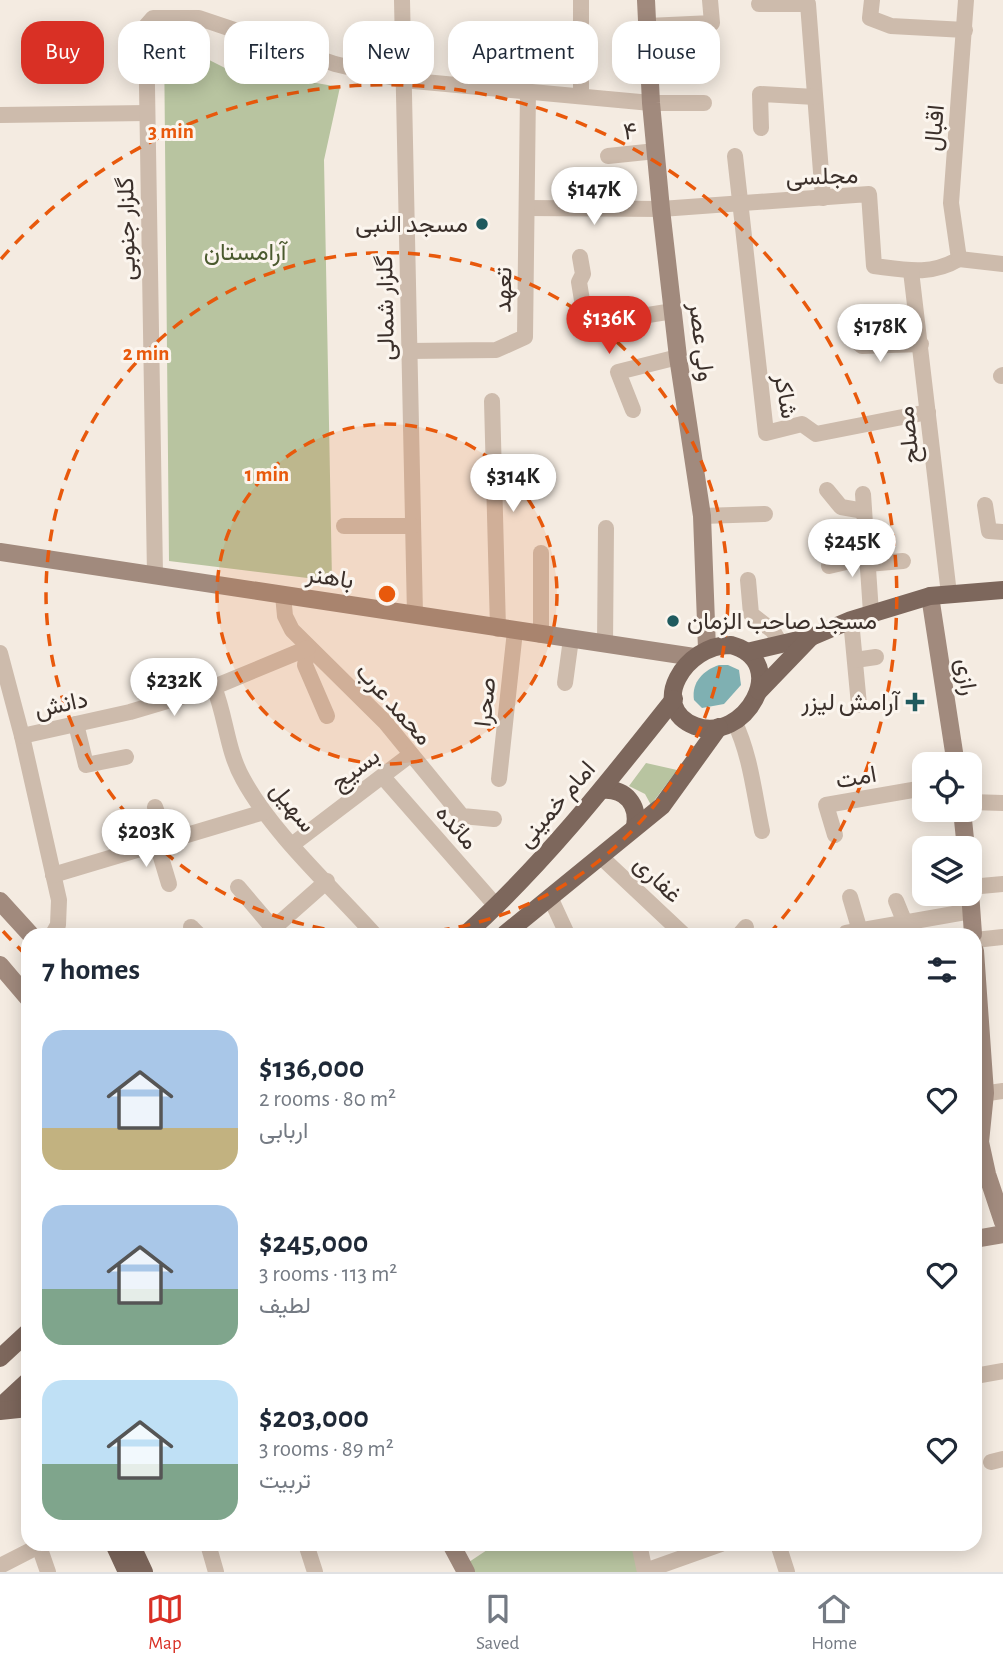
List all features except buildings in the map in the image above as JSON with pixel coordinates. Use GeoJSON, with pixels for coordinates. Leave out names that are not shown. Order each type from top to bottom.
{"type":"FeatureCollection","features":[{"type":"Feature","properties":{"kind":"main road"},"geometry":{"type":"LineString","coordinates":[[747,652],[811,637],[871,613],[930,596],[1003,590]]}},
{"type":"Feature","properties":{"kind":"main road"},"geometry":{"type":"LineString","coordinates":[[512,928],[662,806],[727,724],[752,705],[759,691],[811,637]]}},
{"type":"Feature","properties":{"kind":"main road"},"geometry":{"type":"LineString","coordinates":[[727,724],[703,728],[687,722],[676,708],[674,699],[679,675],[701,653],[731,645],[747,652],[758,666],[759,691]]}},
{"type":"Feature","properties":{"kind":"main road","name":"امام خمینی"},"geometry":{"type":"LineString","coordinates":[[473,928],[497,907],[602,790],[674,699]]}},
{"type":"Feature","properties":{"kind":"main road"},"geometry":{"type":"LineString","coordinates":[[602,790],[619,792],[626,796],[636,810],[635,827]]}},
{"type":"Feature","properties":{"kind":"main road"},"geometry":{"type":"LineString","coordinates":[[0,1358],[21,1338]]}},
{"type":"Feature","properties":{"kind":"main road"},"geometry":{"type":"LineString","coordinates":[[0,1409],[21,1388]]}},
{"type":"Feature","properties":{"kind":"main road"},"geometry":{"type":"LineString","coordinates":[[0,1409],[21,1408]]}},
{"type":"Feature","properties":{"kind":"main road"},"geometry":{"type":"LineString","coordinates":[[117,1551],[127,1572]]}},
{"type":"Feature","properties":{"kind":"main road"},"geometry":{"type":"LineString","coordinates":[[134,1551],[144,1572]]}},
{"type":"Feature","properties":{"kind":"street","name":"گلزار شمالی"},"geometry":{"type":"LineString","coordinates":[[402,0],[402,21]]}},
{"type":"Feature","properties":{"kind":"street"},"geometry":{"type":"LineString","coordinates":[[581,0],[581,96]]}},
{"type":"Feature","properties":{"kind":"street","name":"ولی عصر"},"geometry":{"type":"LineString","coordinates":[[646,0],[648,21]]}},
{"type":"Feature","properties":{"kind":"street"},"geometry":{"type":"LineString","coordinates":[[710,0],[712,21]]}},
{"type":"Feature","properties":{"kind":"street"},"geometry":{"type":"LineString","coordinates":[[872,0],[870,18],[891,26],[965,30]]}},
{"type":"Feature","properties":{"kind":"street","name":"اقبال"},"geometry":{"type":"LineString","coordinates":[[959,259],[951,203],[966,0]]}},
{"type":"Feature","properties":{"kind":"street"},"geometry":{"type":"LineString","coordinates":[[759,4],[808,4],[823,198]]}},
{"type":"Feature","properties":{"kind":"street","name":"گلزار جنوبی"},"geometry":{"type":"LineString","coordinates":[[155,575],[146,26],[153,18],[199,18],[343,66]]}},
{"type":"Feature","properties":{"kind":"street","name":"گلزار جنوبی"},"geometry":{"type":"LineString","coordinates":[[434,83],[651,103],[704,103]]}},
{"type":"Feature","properties":{"kind":"street","name":"گلزار شمالی"},"geometry":{"type":"LineString","coordinates":[[403,84],[415,615]]}},
{"type":"Feature","properties":{"kind":"street","name":"ولی عصر"},"geometry":{"type":"LineString","coordinates":[[650,84],[678,357],[702,516],[701,653]]}},
{"type":"Feature","properties":{"kind":"street","name":"تعهد"},"geometry":{"type":"LineString","coordinates":[[409,351],[496,350],[525,337],[528,91]]}},
{"type":"Feature","properties":{"kind":"street"},"geometry":{"type":"LineString","coordinates":[[761,128],[760,94],[815,97]]}},
{"type":"Feature","properties":{"kind":"street"},"geometry":{"type":"LineString","coordinates":[[0,115],[147,113]]}},
{"type":"Feature","properties":{"kind":"street","name":"۴"},"geometry":{"type":"LineString","coordinates":[[608,156],[656,151]]}},
{"type":"Feature","properties":{"kind":"street"},"geometry":{"type":"LineString","coordinates":[[735,156],[738,204]]}},
{"type":"Feature","properties":{"kind":"street","name":"مجلسی"},"geometry":{"type":"LineString","coordinates":[[661,209],[869,194],[874,266],[911,271],[941,270],[959,259]]}},
{"type":"Feature","properties":{"kind":"street","name":"شاکر"},"geometry":{"type":"LineString","coordinates":[[738,204],[766,433],[802,424],[816,434],[928,412]]}},
{"type":"Feature","properties":{"kind":"street"},"geometry":{"type":"LineString","coordinates":[[527,208],[661,209]]}},
{"type":"Feature","properties":{"kind":"street"},"geometry":{"type":"LineString","coordinates":[[580,257],[583,274],[579,282],[586,326],[673,311]]}},
{"type":"Feature","properties":{"kind":"street"},"geometry":{"type":"LineString","coordinates":[[959,259],[1003,264]]}},
{"type":"Feature","properties":{"kind":"street","name":"مصلح"},"geometry":{"type":"LineString","coordinates":[[911,271],[949,594]]}},
{"type":"Feature","properties":{"kind":"street"},"geometry":{"type":"LineString","coordinates":[[853,339],[862,346],[921,344]]}},
{"type":"Feature","properties":{"kind":"street"},"geometry":{"type":"LineString","coordinates":[[633,410],[618,372],[678,357]]}},
{"type":"Feature","properties":{"kind":"street","name":"صحرا"},"geometry":{"type":"LineString","coordinates":[[492,401],[507,630],[499,779]]}},
{"type":"Feature","properties":{"kind":"street"},"geometry":{"type":"LineString","coordinates":[[827,490],[841,507],[864,511]]}},
{"type":"Feature","properties":{"kind":"street"},"geometry":{"type":"LineString","coordinates":[[863,494],[871,613]]}},
{"type":"Feature","properties":{"kind":"street"},"geometry":{"type":"LineString","coordinates":[[985,505],[989,531],[1003,532]]}},
{"type":"Feature","properties":{"kind":"street"},"geometry":{"type":"LineString","coordinates":[[702,516],[765,514]]}},
{"type":"Feature","properties":{"kind":"street"},"geometry":{"type":"LineString","coordinates":[[344,526],[413,526]]}},
{"type":"Feature","properties":{"kind":"street"},"geometry":{"type":"LineString","coordinates":[[605,644],[606,528]]}},
{"type":"Feature","properties":{"kind":"street","name":"باهنر"},"geometry":{"type":"LineString","coordinates":[[0,552],[541,635],[701,653]]}},
{"type":"Feature","properties":{"kind":"street"},"geometry":{"type":"LineString","coordinates":[[541,553],[541,635]]}},
{"type":"Feature","properties":{"kind":"street"},"geometry":{"type":"LineString","coordinates":[[829,566],[867,561],[903,561]]}},
{"type":"Feature","properties":{"kind":"street"},"geometry":{"type":"LineString","coordinates":[[748,580],[751,614],[774,631],[780,643]]}},
{"type":"Feature","properties":{"kind":"street","name":"محمد عرب"},"geometry":{"type":"LineString","coordinates":[[283,595],[289,623],[308,648],[385,722],[463,816],[494,819]]}},
{"type":"Feature","properties":{"kind":"street","name":"رازی"},"geometry":{"type":"LineString","coordinates":[[930,596],[954,752]]}},
{"type":"Feature","properties":{"kind":"street"},"geometry":{"type":"LineString","coordinates":[[851,620],[859,705]]}},
{"type":"Feature","properties":{"kind":"street"},"geometry":{"type":"LineString","coordinates":[[565,683],[571,639]]}},
{"type":"Feature","properties":{"kind":"street"},"geometry":{"type":"LineString","coordinates":[[308,648],[305,664],[327,716]]}},
{"type":"Feature","properties":{"kind":"street","name":"دانش"},"geometry":{"type":"LineString","coordinates":[[22,736],[214,687],[308,648]]}},
{"type":"Feature","properties":{"kind":"street"},"geometry":{"type":"LineString","coordinates":[[0,653],[22,736],[59,900],[56,928]]}},
{"type":"Feature","properties":{"kind":"street"},"geometry":{"type":"LineString","coordinates":[[855,660],[876,657]]}},
{"type":"Feature","properties":{"kind":"street","name":"سهیل"},"geometry":{"type":"LineString","coordinates":[[214,687],[223,710],[232,755],[242,778],[264,812],[369,928]]}},
{"type":"Feature","properties":{"kind":"street"},"geometry":{"type":"LineString","coordinates":[[76,724],[86,765],[126,757]]}},
{"type":"Feature","properties":{"kind":"street"},"geometry":{"type":"LineString","coordinates":[[727,724],[749,759],[751,787],[762,831]]}},
{"type":"Feature","properties":{"kind":"street","name":"بسیج"},"geometry":{"type":"LineString","coordinates":[[293,844],[410,755]]}},
{"type":"Feature","properties":{"kind":"street","name":"مائده"},"geometry":{"type":"LineString","coordinates":[[383,777],[497,907]]}},
{"type":"Feature","properties":{"kind":"street","name":"امت"},"geometry":{"type":"LineString","coordinates":[[835,835],[826,805],[912,790]]}},
{"type":"Feature","properties":{"kind":"street"},"geometry":{"type":"LineString","coordinates":[[982,802],[1003,803]]}},
{"type":"Feature","properties":{"kind":"street"},"geometry":{"type":"LineString","coordinates":[[155,807],[169,884]]}},
{"type":"Feature","properties":{"kind":"street"},"geometry":{"type":"LineString","coordinates":[[53,875],[264,812]]}},
{"type":"Feature","properties":{"kind":"street","name":"غفاری"},"geometry":{"type":"LineString","coordinates":[[600,856],[677,928]]}},
{"type":"Feature","properties":{"kind":"street"},"geometry":{"type":"LineString","coordinates":[[278,928],[327,881]]}},
{"type":"Feature","properties":{"kind":"street"},"geometry":{"type":"LineString","coordinates":[[982,887],[1003,884]]}},
{"type":"Feature","properties":{"kind":"street"},"geometry":{"type":"LineString","coordinates":[[238,887],[269,928]]}},
{"type":"Feature","properties":{"kind":"street"},"geometry":{"type":"LineString","coordinates":[[550,897],[564,928]]}},
{"type":"Feature","properties":{"kind":"street"},"geometry":{"type":"LineString","coordinates":[[850,897],[853,928]]}},
{"type":"Feature","properties":{"kind":"street"},"geometry":{"type":"LineString","coordinates":[[0,901],[25,928]]}},
{"type":"Feature","properties":{"kind":"street"},"geometry":{"type":"LineString","coordinates":[[896,901],[905,923]]}},
{"type":"Feature","properties":{"kind":"street"},"geometry":{"type":"LineString","coordinates":[[971,906],[972,928]]}},
{"type":"Feature","properties":{"kind":"street"},"geometry":{"type":"LineString","coordinates":[[894,928],[905,923],[932,926],[971,911]]}},
{"type":"Feature","properties":{"kind":"street"},"geometry":{"type":"LineString","coordinates":[[982,939],[1003,937]]}},
{"type":"Feature","properties":{"kind":"street"},"geometry":{"type":"LineString","coordinates":[[0,965],[21,990]]}},
{"type":"Feature","properties":{"kind":"street"},"geometry":{"type":"LineString","coordinates":[[982,1038],[988,1093],[982,1130]]}},
{"type":"Feature","properties":{"kind":"street"},"geometry":{"type":"LineString","coordinates":[[982,1149],[1001,1212]]}},
{"type":"Feature","properties":{"kind":"street"},"geometry":{"type":"LineString","coordinates":[[982,1238],[1003,1234]]}},
{"type":"Feature","properties":{"kind":"street"},"geometry":{"type":"LineString","coordinates":[[982,1375],[1003,1371]]}},
{"type":"Feature","properties":{"kind":"street"},"geometry":{"type":"LineString","coordinates":[[0,1566],[29,1551]]}},
{"type":"Feature","properties":{"kind":"street"},"geometry":{"type":"LineString","coordinates":[[43,1551],[48,1572]]}},
{"type":"Feature","properties":{"kind":"street"},"geometry":{"type":"LineString","coordinates":[[210,1551],[216,1572]]}},
{"type":"Feature","properties":{"kind":"street"},"geometry":{"type":"LineString","coordinates":[[308,1551],[315,1572]]}},
{"type":"Feature","properties":{"kind":"street"},"geometry":{"type":"LineString","coordinates":[[455,1551],[466,1572]]}},
{"type":"Feature","properties":{"kind":"street"},"geometry":{"type":"LineString","coordinates":[[641,1551],[645,1571],[701,1551]]}},
{"type":"Feature","properties":{"kind":"street"},"geometry":{"type":"LineString","coordinates":[[780,1551],[788,1572]]}},
{"type":"Feature","properties":{"kind":"green space","name":"آرامستان"},"geometry":{"type":"Polygon","coordinates":[[[210,60],[224,67],[224,84],[322,84],[340,87],[324,160],[332,581],[169,561],[164,84],[210,84],[210,60]]]}},
{"type":"Feature","properties":{"kind":"green space"},"geometry":{"type":"Polygon","coordinates":[[[646,763],[677,770],[651,805],[645,794],[629,786],[646,763]]]}},
{"type":"Feature","properties":{"kind":"green space"},"geometry":{"type":"Polygon","coordinates":[[[486,1551],[636,1551],[641,1572],[474,1572],[469,1562],[486,1551]]]}},
{"type":"Feature","properties":{"kind":"water"},"geometry":{"type":"Polygon","coordinates":[[[719,665],[728,665],[739,670],[741,685],[724,704],[702,708],[694,700],[697,682],[708,670],[719,665]]]}},
{"type":"Feature","properties":{"kind":"place","name":"مسجد النبی"},"geometry":{"type":"Point","coordinates":[482,224]}},
{"type":"Feature","properties":{"kind":"place","name":"مسجد صاحب الزمان"},"geometry":{"type":"Point","coordinates":[673,621]}},
{"type":"Feature","properties":{"kind":"place","name":"آرامش لیزر"},"geometry":{"type":"Point","coordinates":[915,702]}}]}
